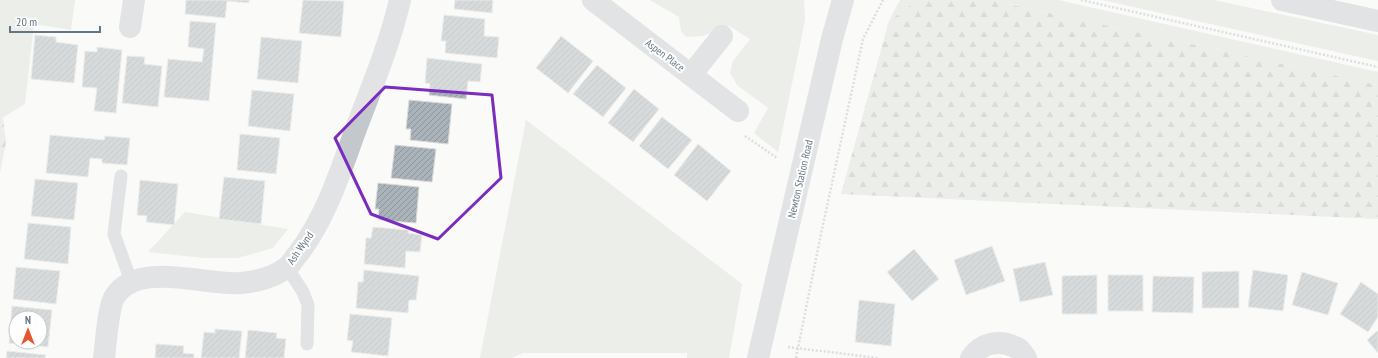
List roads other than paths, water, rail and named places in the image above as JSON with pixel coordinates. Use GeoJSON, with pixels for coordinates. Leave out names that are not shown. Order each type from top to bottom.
{"type":"FeatureCollection","features":[{"type":"Feature","properties":{"kind":"street"},"geometry":{"type":"LineString","coordinates":[[130,27],[134,0]]}},
{"type":"Feature","properties":{"kind":"street","name":"Ash Wynd"},"geometry":{"type":"LineString","coordinates":[[104,358],[110,313],[114,296],[131,282],[142,278],[158,277],[241,284],[265,278],[287,268],[308,240],[330,199],[393,31],[400,0]]}},
{"type":"Feature","properties":{"kind":"street","name":"Aspen Place"},"geometry":{"type":"LineString","coordinates":[[593,0],[738,111]]}},
{"type":"Feature","properties":{"kind":"street","name":"Newton Station Road"},"geometry":{"type":"LineString","coordinates":[[760,350],[842,0]]}},
{"type":"Feature","properties":{"kind":"street"},"geometry":{"type":"LineString","coordinates":[[1282,0],[1378,21]]}},
{"type":"Feature","properties":{"kind":"street"},"geometry":{"type":"LineString","coordinates":[[691,75],[722,36]]}},
{"type":"Feature","properties":{"kind":"street"},"geometry":{"type":"LineString","coordinates":[[971,358],[976,350],[996,342],[1017,347],[1026,358]]}},
{"type":"Feature","properties":{"kind":"lane"},"geometry":{"type":"LineString","coordinates":[[121,176],[114,234],[131,282]]}},
{"type":"Feature","properties":{"kind":"lane"},"geometry":{"type":"LineString","coordinates":[[287,268],[303,292],[308,305],[307,344]]}}]}
